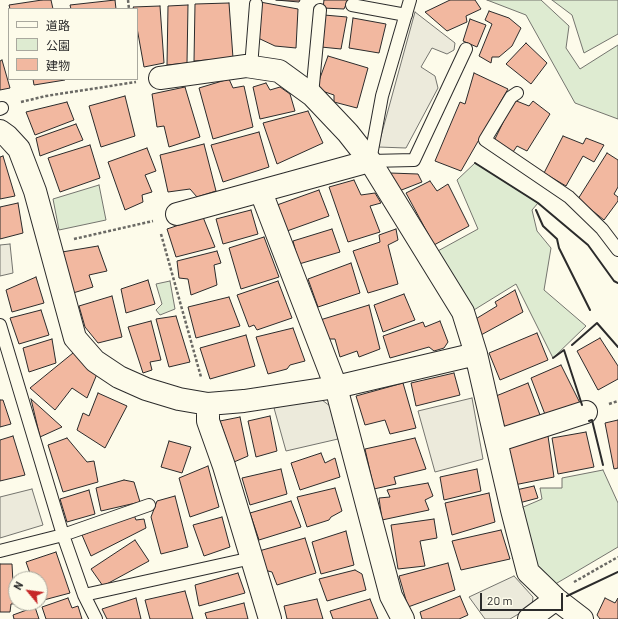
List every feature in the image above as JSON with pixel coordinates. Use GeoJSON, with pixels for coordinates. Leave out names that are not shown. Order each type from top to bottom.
{"type":"FeatureCollection","features":[{"type":"Feature","properties":{"kind":"street"},"geometry":{"type":"LineString","coordinates":[[160,78],[246,66],[279,71],[312,95],[348,133],[370,161],[463,312],[476,354],[528,572],[556,599],[582,619]]}},
{"type":"Feature","properties":{"kind":"street"},"geometry":{"type":"LineString","coordinates":[[0,131],[19,149],[34,191],[75,338],[95,361],[119,377],[146,389],[208,404],[244,402],[336,387],[476,354]]}},
{"type":"Feature","properties":{"kind":"street"},"geometry":{"type":"LineString","coordinates":[[167,217],[370,161]]}},
{"type":"Feature","properties":{"kind":"street"},"geometry":{"type":"LineString","coordinates":[[261,192],[336,387],[391,596],[403,619]]}},
{"type":"Feature","properties":{"kind":"street"},"geometry":{"type":"LineString","coordinates":[[208,404],[208,421],[224,466],[270,619]]}},
{"type":"Feature","properties":{"kind":"street"},"geometry":{"type":"LineString","coordinates":[[496,442],[586,412]]}},
{"type":"Feature","properties":{"kind":"street"},"geometry":{"type":"LineString","coordinates":[[529,619],[556,599]]}},
{"type":"Feature","properties":{"kind":"lane"},"geometry":{"type":"LineString","coordinates":[[251,67],[256,4]]}},
{"type":"Feature","properties":{"kind":"lane"},"geometry":{"type":"LineString","coordinates":[[352,6],[411,5],[382,96],[370,161],[414,160],[466,49]]}},
{"type":"Feature","properties":{"kind":"lane"},"geometry":{"type":"LineString","coordinates":[[312,95],[320,10]]}},
{"type":"Feature","properties":{"kind":"lane"},"geometry":{"type":"LineString","coordinates":[[517,93],[511,97],[485,140],[569,197],[602,229],[618,250]]}},
{"type":"Feature","properties":{"kind":"lane"},"geometry":{"type":"LineString","coordinates":[[0,325],[63,535],[84,595],[96,619]]}},
{"type":"Feature","properties":{"kind":"lane"},"geometry":{"type":"LineString","coordinates":[[0,551],[63,535],[149,505]]}},
{"type":"Feature","properties":{"kind":"lane"},"geometry":{"type":"LineString","coordinates":[[84,595],[252,558]]}},
{"type":"Feature","properties":{"kind":"path"},"geometry":{"type":"LineString","coordinates":[[1,108],[46,96],[130,83]]}},
{"type":"Feature","properties":{"kind":"path"},"geometry":{"type":"LineString","coordinates":[[48,245],[167,217],[208,404]]}},
{"type":"Feature","properties":{"kind":"path"},"geometry":{"type":"LineString","coordinates":[[556,599],[570,584],[618,557]]}},
{"type":"Feature","properties":{"kind":"green space"},"geometry":{"type":"Polygon","coordinates":[[[487,0],[541,0],[569,26],[566,48],[580,69],[618,45],[618,119],[575,103],[526,15],[487,0]]]}},
{"type":"Feature","properties":{"kind":"green space"},"geometry":{"type":"Polygon","coordinates":[[[552,0],[618,0],[618,34],[584,53],[572,15],[552,0]]]}},
{"type":"Feature","properties":{"kind":"green space"},"geometry":{"type":"Polygon","coordinates":[[[475,163],[538,203],[532,210],[537,231],[551,248],[544,290],[586,326],[553,358],[516,284],[469,313],[436,252],[478,229],[457,180],[475,163]]]}},
{"type":"Feature","properties":{"kind":"green space"},"geometry":{"type":"Polygon","coordinates":[[[99,185],[106,220],[59,230],[53,199],[99,185]]]}},
{"type":"Feature","properties":{"kind":"green space"},"geometry":{"type":"Polygon","coordinates":[[[170,281],[175,309],[160,315],[156,310],[162,304],[156,284],[170,281]]]}},
{"type":"Feature","properties":{"kind":"green space"},"geometry":{"type":"Polygon","coordinates":[[[603,470],[618,503],[618,547],[552,586],[531,567],[521,508],[542,499],[540,488],[562,488],[562,478],[603,470]]]}},
{"type":"Feature","properties":{"kind":"shaded area"},"geometry":{"type":"Polygon","coordinates":[[[415,12],[455,43],[454,50],[447,54],[432,48],[421,67],[435,76],[438,88],[406,148],[378,147],[415,12]]]}},
{"type":"Feature","properties":{"kind":"shaded area"},"geometry":{"type":"Polygon","coordinates":[[[10,244],[13,273],[0,276],[0,245],[10,244]]]}},
{"type":"Feature","properties":{"kind":"shaded area"},"geometry":{"type":"Polygon","coordinates":[[[318,397],[330,406],[338,439],[286,451],[274,408],[318,397]]]}},
{"type":"Feature","properties":{"kind":"shaded area"},"geometry":{"type":"Polygon","coordinates":[[[472,398],[483,459],[435,472],[418,411],[472,398]]]}},
{"type":"Feature","properties":{"kind":"shaded area"},"geometry":{"type":"Polygon","coordinates":[[[32,489],[43,525],[0,538],[0,497],[32,489]]]}},
{"type":"Feature","properties":{"kind":"shaded area"},"geometry":{"type":"Polygon","coordinates":[[[514,576],[533,597],[532,606],[510,619],[485,619],[469,597],[514,576]]]}},
{"type":"Feature","properties":{"kind":"building"},"geometry":{"type":"Polygon","coordinates":[[[51,0],[53,8],[10,8],[9,5],[51,0]]]}},
{"type":"Feature","properties":{"kind":"building"},"geometry":{"type":"Polygon","coordinates":[[[115,0],[116,8],[71,8],[70,5],[115,0]]]}},
{"type":"Feature","properties":{"kind":"building"},"geometry":{"type":"Polygon","coordinates":[[[276,0],[300,0],[299,2],[276,0]]]}},
{"type":"Feature","properties":{"kind":"building"},"geometry":{"type":"Polygon","coordinates":[[[324,0],[348,0],[344,9],[323,8],[324,0]]]}},
{"type":"Feature","properties":{"kind":"building"},"geometry":{"type":"Polygon","coordinates":[[[450,0],[475,0],[481,9],[466,16],[467,22],[447,31],[425,12],[450,0]]]}},
{"type":"Feature","properties":{"kind":"building"},"geometry":{"type":"Polygon","coordinates":[[[260,2],[298,9],[296,48],[275,46],[258,38],[260,2]]]}},
{"type":"Feature","properties":{"kind":"building"},"geometry":{"type":"Polygon","coordinates":[[[229,3],[233,58],[194,61],[195,4],[229,3]]]}},
{"type":"Feature","properties":{"kind":"building"},"geometry":{"type":"Polygon","coordinates":[[[188,5],[187,63],[167,65],[168,6],[188,5]]]}},
{"type":"Feature","properties":{"kind":"building"},"geometry":{"type":"Polygon","coordinates":[[[160,6],[164,63],[144,67],[138,34],[138,8],[133,7],[160,6]]]}},
{"type":"Feature","properties":{"kind":"building"},"geometry":{"type":"Polygon","coordinates":[[[489,11],[509,18],[521,28],[512,46],[499,57],[492,57],[491,63],[479,56],[492,24],[485,20],[489,11]]]}},
{"type":"Feature","properties":{"kind":"building"},"geometry":{"type":"Polygon","coordinates":[[[324,15],[347,17],[341,49],[321,47],[324,15]]]}},
{"type":"Feature","properties":{"kind":"building"},"geometry":{"type":"Polygon","coordinates":[[[353,18],[386,24],[379,53],[349,48],[353,18]]]}},
{"type":"Feature","properties":{"kind":"building"},"geometry":{"type":"Polygon","coordinates":[[[470,19],[486,25],[477,47],[463,41],[470,19]]]}},
{"type":"Feature","properties":{"kind":"building"},"geometry":{"type":"Polygon","coordinates":[[[526,43],[547,63],[531,84],[506,64],[526,43]]]}},
{"type":"Feature","properties":{"kind":"building"},"geometry":{"type":"Polygon","coordinates":[[[328,56],[368,68],[357,108],[334,102],[334,95],[316,89],[328,56]]]}},
{"type":"Feature","properties":{"kind":"building"},"geometry":{"type":"Polygon","coordinates":[[[2,60],[10,88],[0,90],[0,61],[2,60]]]}},
{"type":"Feature","properties":{"kind":"building"},"geometry":{"type":"Polygon","coordinates":[[[474,73],[508,89],[461,171],[435,161],[460,102],[465,104],[474,73]]]}},
{"type":"Feature","properties":{"kind":"building"},"geometry":{"type":"Polygon","coordinates":[[[229,79],[233,88],[244,86],[253,127],[213,139],[199,88],[229,79]]]}},
{"type":"Feature","properties":{"kind":"building"},"geometry":{"type":"Polygon","coordinates":[[[33,80],[65,80],[34,85],[33,80]]]}},
{"type":"Feature","properties":{"kind":"building"},"geometry":{"type":"Polygon","coordinates":[[[266,83],[270,90],[280,87],[290,94],[295,111],[260,119],[253,87],[266,83]]]}},
{"type":"Feature","properties":{"kind":"building"},"geometry":{"type":"Polygon","coordinates":[[[185,87],[200,137],[169,147],[164,126],[157,127],[152,94],[185,87]]]}},
{"type":"Feature","properties":{"kind":"building"},"geometry":{"type":"Polygon","coordinates":[[[125,96],[135,136],[101,147],[89,106],[125,96]]]}},
{"type":"Feature","properties":{"kind":"building"},"geometry":{"type":"Polygon","coordinates":[[[514,100],[529,106],[533,101],[550,114],[527,151],[517,146],[513,152],[494,141],[514,100]]]}},
{"type":"Feature","properties":{"kind":"building"},"geometry":{"type":"Polygon","coordinates":[[[67,102],[74,120],[35,135],[26,112],[67,102]]]}},
{"type":"Feature","properties":{"kind":"building"},"geometry":{"type":"Polygon","coordinates":[[[308,111],[323,143],[277,164],[263,123],[308,111]]]}},
{"type":"Feature","properties":{"kind":"building"},"geometry":{"type":"Polygon","coordinates":[[[76,124],[83,140],[40,156],[36,138],[76,124]]]}},
{"type":"Feature","properties":{"kind":"building"},"geometry":{"type":"Polygon","coordinates":[[[259,132],[269,167],[223,182],[211,145],[259,132]]]}},
{"type":"Feature","properties":{"kind":"building"},"geometry":{"type":"Polygon","coordinates":[[[563,136],[583,144],[586,138],[604,145],[594,162],[583,156],[566,186],[544,173],[563,136]]]}},
{"type":"Feature","properties":{"kind":"building"},"geometry":{"type":"Polygon","coordinates":[[[204,144],[216,191],[197,197],[190,189],[168,192],[160,155],[204,144]]]}},
{"type":"Feature","properties":{"kind":"building"},"geometry":{"type":"Polygon","coordinates":[[[90,145],[100,178],[60,192],[48,158],[90,145]]]}},
{"type":"Feature","properties":{"kind":"building"},"geometry":{"type":"Polygon","coordinates":[[[147,148],[156,171],[145,175],[152,192],[142,195],[143,202],[125,210],[108,162],[147,148]]]}},
{"type":"Feature","properties":{"kind":"building"},"geometry":{"type":"Polygon","coordinates":[[[607,153],[618,160],[618,187],[614,194],[618,197],[618,201],[604,220],[578,199],[607,153]]]}},
{"type":"Feature","properties":{"kind":"building"},"geometry":{"type":"Polygon","coordinates":[[[3,156],[15,196],[0,199],[0,157],[3,156]]]}},
{"type":"Feature","properties":{"kind":"building"},"geometry":{"type":"Polygon","coordinates":[[[390,173],[418,174],[422,182],[399,191],[390,173]]]}},
{"type":"Feature","properties":{"kind":"building"},"geometry":{"type":"Polygon","coordinates":[[[354,180],[361,195],[375,193],[381,203],[370,206],[380,232],[348,242],[329,187],[354,180]]]}},
{"type":"Feature","properties":{"kind":"building"},"geometry":{"type":"Polygon","coordinates":[[[430,181],[437,191],[448,184],[469,226],[434,245],[406,193],[430,181]]]}},
{"type":"Feature","properties":{"kind":"building"},"geometry":{"type":"Polygon","coordinates":[[[319,190],[329,216],[287,231],[277,205],[319,190]]]}},
{"type":"Feature","properties":{"kind":"building"},"geometry":{"type":"Polygon","coordinates":[[[18,203],[23,233],[0,239],[0,207],[18,203]]]}},
{"type":"Feature","properties":{"kind":"building"},"geometry":{"type":"Polygon","coordinates":[[[251,210],[258,234],[223,244],[216,219],[251,210]]]}},
{"type":"Feature","properties":{"kind":"building"},"geometry":{"type":"Polygon","coordinates":[[[203,217],[215,247],[176,257],[167,229],[203,217]]]}},
{"type":"Feature","properties":{"kind":"building"},"geometry":{"type":"Polygon","coordinates":[[[332,229],[340,252],[299,264],[293,241],[332,229]]]}},
{"type":"Feature","properties":{"kind":"building"},"geometry":{"type":"Polygon","coordinates":[[[396,229],[398,240],[388,245],[398,284],[368,293],[353,251],[380,242],[379,235],[396,229]]]}},
{"type":"Feature","properties":{"kind":"building"},"geometry":{"type":"Polygon","coordinates":[[[264,237],[279,277],[241,289],[229,248],[264,237]]]}},
{"type":"Feature","properties":{"kind":"building"},"geometry":{"type":"Polygon","coordinates":[[[98,246],[107,271],[89,275],[93,287],[73,293],[62,252],[98,246]]]}},
{"type":"Feature","properties":{"kind":"building"},"geometry":{"type":"Polygon","coordinates":[[[217,251],[221,263],[214,265],[217,285],[191,295],[188,279],[179,278],[177,261],[217,251]]]}},
{"type":"Feature","properties":{"kind":"building"},"geometry":{"type":"Polygon","coordinates":[[[351,263],[360,293],[318,307],[308,279],[351,263]]]}},
{"type":"Feature","properties":{"kind":"building"},"geometry":{"type":"Polygon","coordinates":[[[36,277],[44,303],[12,312],[6,290],[36,277]]]}},
{"type":"Feature","properties":{"kind":"building"},"geometry":{"type":"Polygon","coordinates":[[[148,280],[155,304],[126,313],[121,289],[148,280]]]}},
{"type":"Feature","properties":{"kind":"building"},"geometry":{"type":"Polygon","coordinates":[[[278,281],[292,318],[257,330],[254,325],[249,327],[237,295],[278,281]]]}},
{"type":"Feature","properties":{"kind":"building"},"geometry":{"type":"Polygon","coordinates":[[[515,290],[523,312],[481,335],[474,320],[497,306],[495,302],[515,290]]]}},
{"type":"Feature","properties":{"kind":"building"},"geometry":{"type":"Polygon","coordinates":[[[404,294],[415,320],[383,332],[374,305],[404,294]]]}},
{"type":"Feature","properties":{"kind":"building"},"geometry":{"type":"Polygon","coordinates":[[[112,296],[122,337],[98,343],[85,327],[79,306],[112,296]]]}},
{"type":"Feature","properties":{"kind":"building"},"geometry":{"type":"Polygon","coordinates":[[[229,297],[240,326],[196,338],[188,307],[229,297]]]}},
{"type":"Feature","properties":{"kind":"building"},"geometry":{"type":"Polygon","coordinates":[[[369,305],[380,349],[359,357],[357,351],[340,357],[335,339],[324,339],[320,320],[369,305]]]}},
{"type":"Feature","properties":{"kind":"building"},"geometry":{"type":"Polygon","coordinates":[[[41,310],[49,335],[19,344],[10,318],[41,310]]]}},
{"type":"Feature","properties":{"kind":"building"},"geometry":{"type":"Polygon","coordinates":[[[176,316],[190,362],[169,367],[156,319],[176,316]]]}},
{"type":"Feature","properties":{"kind":"building"},"geometry":{"type":"Polygon","coordinates":[[[151,321],[161,360],[150,362],[152,370],[143,373],[128,327],[151,321]]]}},
{"type":"Feature","properties":{"kind":"building"},"geometry":{"type":"Polygon","coordinates":[[[440,321],[448,342],[444,348],[434,351],[429,347],[390,358],[383,336],[423,322],[425,327],[440,321]]]}},
{"type":"Feature","properties":{"kind":"building"},"geometry":{"type":"Polygon","coordinates":[[[293,328],[305,361],[290,365],[287,369],[268,374],[256,337],[293,328]]]}},
{"type":"Feature","properties":{"kind":"building"},"geometry":{"type":"Polygon","coordinates":[[[537,333],[548,360],[500,380],[489,353],[537,333]]]}},
{"type":"Feature","properties":{"kind":"building"},"geometry":{"type":"Polygon","coordinates":[[[246,335],[255,366],[210,379],[200,348],[246,335]]]}},
{"type":"Feature","properties":{"kind":"building"},"geometry":{"type":"Polygon","coordinates":[[[600,338],[618,366],[618,379],[598,390],[577,351],[600,338]]]}},
{"type":"Feature","properties":{"kind":"building"},"geometry":{"type":"Polygon","coordinates":[[[52,339],[56,363],[29,372],[23,348],[52,339]]]}},
{"type":"Feature","properties":{"kind":"building"},"geometry":{"type":"Polygon","coordinates":[[[73,353],[97,374],[87,398],[72,388],[55,410],[30,388],[73,353]]]}},
{"type":"Feature","properties":{"kind":"building"},"geometry":{"type":"Polygon","coordinates":[[[561,365],[580,403],[546,417],[531,378],[561,365]]]}},
{"type":"Feature","properties":{"kind":"building"},"geometry":{"type":"Polygon","coordinates":[[[454,373],[460,395],[416,406],[411,383],[454,373]]]}},
{"type":"Feature","properties":{"kind":"building"},"geometry":{"type":"Polygon","coordinates":[[[403,383],[416,428],[390,434],[385,420],[365,425],[356,396],[403,383]]]}},
{"type":"Feature","properties":{"kind":"building"},"geometry":{"type":"Polygon","coordinates":[[[528,383],[540,415],[505,429],[496,396],[528,383]]]}},
{"type":"Feature","properties":{"kind":"building"},"geometry":{"type":"Polygon","coordinates":[[[98,393],[127,406],[105,448],[77,430],[83,413],[89,416],[98,393]]]}},
{"type":"Feature","properties":{"kind":"building"},"geometry":{"type":"Polygon","coordinates":[[[31,399],[62,427],[40,437],[31,399]]]}},
{"type":"Feature","properties":{"kind":"building"},"geometry":{"type":"Polygon","coordinates":[[[0,400],[3,400],[11,424],[0,427],[0,400]]]}},
{"type":"Feature","properties":{"kind":"building"},"geometry":{"type":"Polygon","coordinates":[[[270,416],[277,451],[256,457],[248,421],[270,416]]]}},
{"type":"Feature","properties":{"kind":"building"},"geometry":{"type":"Polygon","coordinates":[[[240,417],[248,456],[234,462],[220,421],[240,417]]]}},
{"type":"Feature","properties":{"kind":"building"},"geometry":{"type":"Polygon","coordinates":[[[618,420],[618,468],[614,469],[605,423],[618,420]]]}},
{"type":"Feature","properties":{"kind":"building"},"geometry":{"type":"Polygon","coordinates":[[[586,432],[594,467],[558,474],[552,438],[586,432]]]}},
{"type":"Feature","properties":{"kind":"building"},"geometry":{"type":"Polygon","coordinates":[[[13,436],[25,475],[0,481],[0,440],[13,436]]]}},
{"type":"Feature","properties":{"kind":"building"},"geometry":{"type":"Polygon","coordinates":[[[548,436],[554,477],[514,485],[507,448],[548,436]]]}},
{"type":"Feature","properties":{"kind":"building"},"geometry":{"type":"Polygon","coordinates":[[[67,438],[87,462],[94,461],[98,482],[63,492],[48,445],[67,438]]]}},
{"type":"Feature","properties":{"kind":"building"},"geometry":{"type":"Polygon","coordinates":[[[415,438],[426,469],[394,477],[396,484],[374,489],[365,449],[415,438]]]}},
{"type":"Feature","properties":{"kind":"building"},"geometry":{"type":"Polygon","coordinates":[[[169,441],[191,447],[182,473],[161,467],[169,441]]]}},
{"type":"Feature","properties":{"kind":"building"},"geometry":{"type":"Polygon","coordinates":[[[321,453],[325,463],[335,458],[340,477],[300,490],[291,463],[321,453]]]}},
{"type":"Feature","properties":{"kind":"building"},"geometry":{"type":"Polygon","coordinates":[[[208,466],[219,507],[190,517],[179,478],[208,466]]]}},
{"type":"Feature","properties":{"kind":"building"},"geometry":{"type":"Polygon","coordinates":[[[281,469],[287,494],[250,505],[242,478],[281,469]]]}},
{"type":"Feature","properties":{"kind":"building"},"geometry":{"type":"Polygon","coordinates":[[[477,469],[481,491],[444,500],[440,477],[477,469]]]}},
{"type":"Feature","properties":{"kind":"building"},"geometry":{"type":"Polygon","coordinates":[[[124,480],[134,482],[140,502],[101,511],[96,488],[124,480]]]}},
{"type":"Feature","properties":{"kind":"building"},"geometry":{"type":"Polygon","coordinates":[[[428,483],[433,496],[425,500],[429,510],[382,520],[379,498],[390,497],[387,490],[428,483]]]}},
{"type":"Feature","properties":{"kind":"building"},"geometry":{"type":"Polygon","coordinates":[[[534,486],[538,498],[519,503],[516,490],[534,486]]]}},
{"type":"Feature","properties":{"kind":"building"},"geometry":{"type":"Polygon","coordinates":[[[335,488],[342,511],[331,517],[329,520],[307,527],[297,497],[335,488]]]}},
{"type":"Feature","properties":{"kind":"building"},"geometry":{"type":"Polygon","coordinates":[[[89,490],[95,514],[67,522],[60,499],[89,490]]]}},
{"type":"Feature","properties":{"kind":"building"},"geometry":{"type":"Polygon","coordinates":[[[489,493],[495,522],[452,535],[445,503],[489,493]]]}},
{"type":"Feature","properties":{"kind":"building"},"geometry":{"type":"Polygon","coordinates":[[[175,496],[188,547],[161,554],[151,517],[157,501],[175,496]]]}},
{"type":"Feature","properties":{"kind":"building"},"geometry":{"type":"Polygon","coordinates":[[[291,501],[301,527],[259,540],[250,513],[291,501]]]}},
{"type":"Feature","properties":{"kind":"building"},"geometry":{"type":"Polygon","coordinates":[[[134,515],[136,520],[144,519],[146,528],[91,556],[82,535],[134,515]]]}},
{"type":"Feature","properties":{"kind":"building"},"geometry":{"type":"Polygon","coordinates":[[[222,517],[230,547],[204,556],[193,525],[222,517]]]}},
{"type":"Feature","properties":{"kind":"building"},"geometry":{"type":"Polygon","coordinates":[[[434,519],[437,538],[420,541],[425,566],[398,569],[391,525],[434,519]]]}},
{"type":"Feature","properties":{"kind":"building"},"geometry":{"type":"Polygon","coordinates":[[[501,530],[510,559],[461,570],[452,541],[501,530]]]}},
{"type":"Feature","properties":{"kind":"building"},"geometry":{"type":"Polygon","coordinates":[[[346,531],[354,565],[321,574],[312,542],[346,531]]]}},
{"type":"Feature","properties":{"kind":"building"},"geometry":{"type":"Polygon","coordinates":[[[305,538],[316,573],[277,585],[272,572],[264,570],[259,551],[305,538]]]}},
{"type":"Feature","properties":{"kind":"building"},"geometry":{"type":"Polygon","coordinates":[[[135,540],[149,561],[103,586],[91,569],[135,540]]]}},
{"type":"Feature","properties":{"kind":"building"},"geometry":{"type":"Polygon","coordinates":[[[56,552],[70,593],[48,599],[48,571],[29,571],[26,562],[56,552]]]}},
{"type":"Feature","properties":{"kind":"building"},"geometry":{"type":"Polygon","coordinates":[[[448,563],[455,590],[408,607],[399,576],[448,563]]]}},
{"type":"Feature","properties":{"kind":"building"},"geometry":{"type":"Polygon","coordinates":[[[0,564],[12,564],[12,571],[8,571],[8,611],[10,612],[0,612],[0,564]]]}},
{"type":"Feature","properties":{"kind":"building"},"geometry":{"type":"Polygon","coordinates":[[[355,570],[362,574],[366,590],[327,601],[319,579],[355,570]]]}},
{"type":"Feature","properties":{"kind":"building"},"geometry":{"type":"Polygon","coordinates":[[[238,573],[245,593],[199,606],[195,585],[238,573]]]}},
{"type":"Feature","properties":{"kind":"building"},"geometry":{"type":"Polygon","coordinates":[[[185,591],[193,619],[150,619],[145,600],[185,591]]]}},
{"type":"Feature","properties":{"kind":"building"},"geometry":{"type":"Polygon","coordinates":[[[460,596],[468,615],[459,619],[422,619],[420,612],[460,596]]]}},
{"type":"Feature","properties":{"kind":"building"},"geometry":{"type":"Polygon","coordinates":[[[68,598],[72,608],[78,606],[82,619],[46,619],[43,611],[48,611],[48,605],[68,598]]]}},
{"type":"Feature","properties":{"kind":"building"},"geometry":{"type":"Polygon","coordinates":[[[136,598],[141,619],[107,619],[102,609],[136,598]]]}},
{"type":"Feature","properties":{"kind":"building"},"geometry":{"type":"Polygon","coordinates":[[[605,598],[615,603],[618,598],[618,619],[600,619],[597,615],[605,598]]]}},
{"type":"Feature","properties":{"kind":"building"},"geometry":{"type":"Polygon","coordinates":[[[317,599],[323,619],[287,619],[284,606],[317,599]]]}},
{"type":"Feature","properties":{"kind":"building"},"geometry":{"type":"Polygon","coordinates":[[[370,599],[378,619],[333,619],[330,611],[370,599]]]}},
{"type":"Feature","properties":{"kind":"building"},"geometry":{"type":"Polygon","coordinates":[[[244,603],[248,619],[207,619],[205,613],[244,603]]]}},
{"type":"Feature","properties":{"kind":"building"},"geometry":{"type":"Polygon","coordinates":[[[24,611],[36,611],[39,619],[14,619],[13,615],[24,611]]]}},
{"type":"Feature","properties":{"kind":"wall"},"geometry":{"type":"LineString","coordinates":[[475,163],[538,203],[588,245],[614,281],[618,283]]}},
{"type":"Feature","properties":{"kind":"wall"},"geometry":{"type":"LineString","coordinates":[[536,210],[543,226],[557,239],[559,248],[590,310]]}},
{"type":"Feature","properties":{"kind":"wall"},"geometry":{"type":"LineString","coordinates":[[572,345],[597,323],[618,347]]}},
{"type":"Feature","properties":{"kind":"wall"},"geometry":{"type":"LineString","coordinates":[[553,358],[564,350],[582,405]]}},
{"type":"Feature","properties":{"kind":"wall"},"geometry":{"type":"LineString","coordinates":[[589,421],[592,420],[603,465]]}},
{"type":"Feature","properties":{"kind":"wall"},"geometry":{"type":"LineString","coordinates":[[567,596],[618,572]]}}]}
